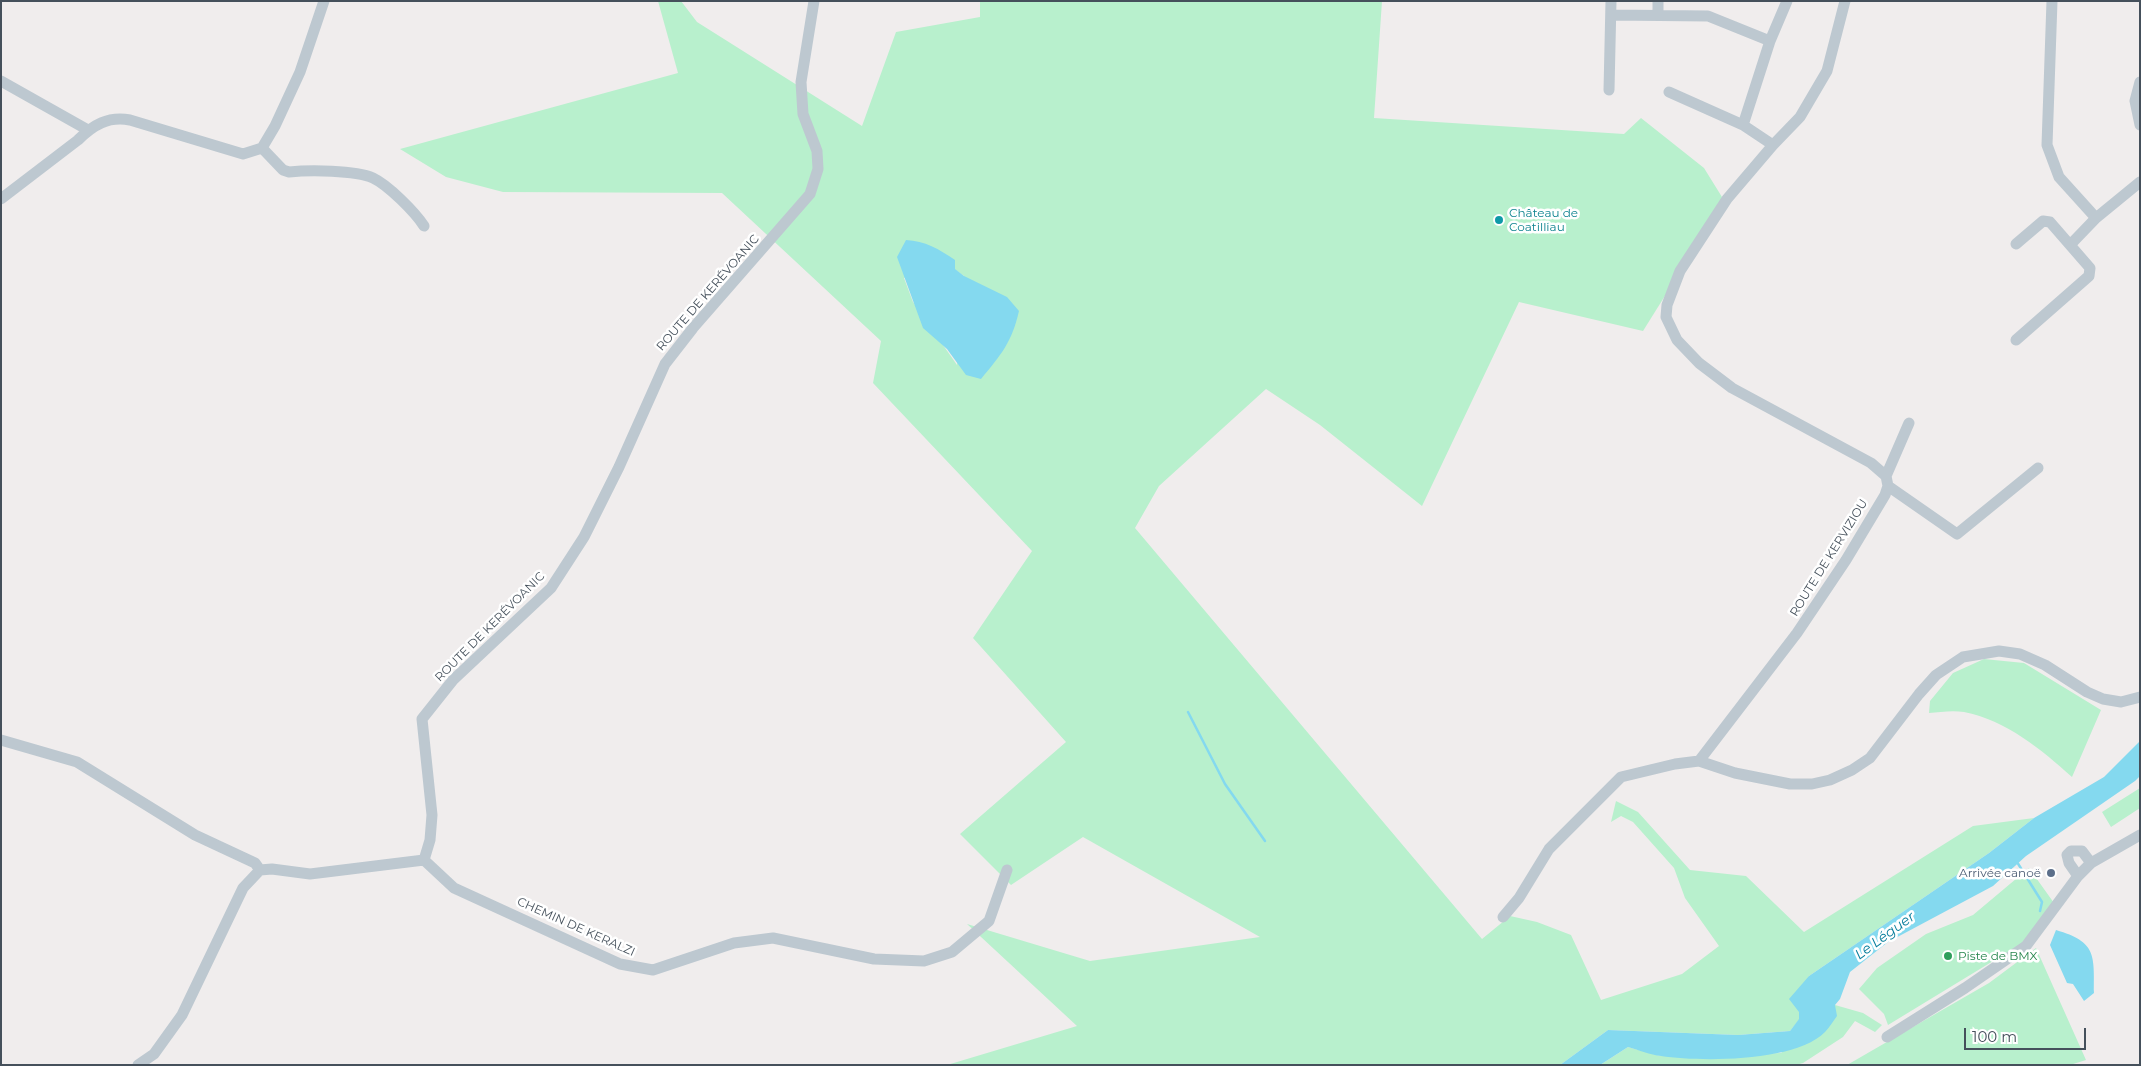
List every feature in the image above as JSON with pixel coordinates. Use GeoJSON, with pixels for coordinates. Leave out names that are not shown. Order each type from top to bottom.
{"type":"FeatureCollection","features":[{"type":"Feature","properties":{"kind":"street"},"geometry":{"type":"LineString","coordinates":[[1,200],[78,140],[88,130],[103,122],[122,119],[243,154],[262,148],[275,126],[300,72],[324,1]]}},
{"type":"Feature","properties":{"kind":"street","name":"ROUTE DE KERÉVOANIC"},"geometry":{"type":"LineString","coordinates":[[424,860],[430,840],[432,815],[422,719],[453,680],[551,588],[584,537],[619,467],[665,364],[693,328],[810,194],[818,169],[817,151],[803,114],[801,82],[814,1]]}},
{"type":"Feature","properties":{"kind":"street"},"geometry":{"type":"LineString","coordinates":[[1609,90],[1611,1]]}},
{"type":"Feature","properties":{"kind":"street"},"geometry":{"type":"LineString","coordinates":[[1658,1],[1658,14]]}},
{"type":"Feature","properties":{"kind":"street"},"geometry":{"type":"LineString","coordinates":[[1743,125],[1770,41],[1787,1]]}},
{"type":"Feature","properties":{"kind":"street"},"geometry":{"type":"LineString","coordinates":[[1846,1],[1827,72],[1800,117],[1773,145],[1727,200],[1680,271],[1667,305],[1666,316],[1677,340],[1699,363],[1732,388],[1879,468],[1887,481],[1957,534],[2038,468]]}},
{"type":"Feature","properties":{"kind":"street"},"geometry":{"type":"LineString","coordinates":[[2052,1],[2047,146],[2059,177],[2096,218]]}},
{"type":"Feature","properties":{"kind":"street"},"geometry":{"type":"LineString","coordinates":[[1611,16],[1658,14],[1708,16],[1770,41]]}},
{"type":"Feature","properties":{"kind":"street"},"geometry":{"type":"LineString","coordinates":[[1,81],[88,130]]}},
{"type":"Feature","properties":{"kind":"street"},"geometry":{"type":"LineString","coordinates":[[2140,82],[2135,101],[2140,125]]}},
{"type":"Feature","properties":{"kind":"street"},"geometry":{"type":"LineString","coordinates":[[1669,92],[1743,125],[1773,145]]}},
{"type":"Feature","properties":{"kind":"street"},"geometry":{"type":"LineString","coordinates":[[262,148],[283,170],[289,172],[345,173],[374,179],[417,215],[424,226]]}},
{"type":"Feature","properties":{"kind":"street"},"geometry":{"type":"LineString","coordinates":[[2071,244],[2096,218],[2140,182]]}},
{"type":"Feature","properties":{"kind":"street"},"geometry":{"type":"LineString","coordinates":[[2016,244],[2043,221],[2050,222],[2090,268],[2090,276],[2016,340]]}},
{"type":"Feature","properties":{"kind":"street","name":"ROUTE DE KERVIZIOU"},"geometry":{"type":"LineString","coordinates":[[1699,761],[1817,605],[1885,495],[1887,481],[1910,423]]}},
{"type":"Feature","properties":{"kind":"street"},"geometry":{"type":"LineString","coordinates":[[1502,917],[1519,898],[1549,849],[1621,777],[1675,764],[1699,761],[1735,773],[1790,784],[1812,784],[1830,780],[1852,770],[1870,758],[1936,675],[1963,657],[1999,651],[2029,657],[2046,665],[2087,692],[2103,699],[2122,702],[2140,697]]}},
{"type":"Feature","properties":{"kind":"street"},"geometry":{"type":"LineString","coordinates":[[1,740],[77,762],[195,835],[254,863],[260,870]]}},
{"type":"Feature","properties":{"kind":"street"},"geometry":{"type":"LineString","coordinates":[[1887,1037],[1965,988],[2026,946],[2078,876],[2091,863],[2140,836]]}},
{"type":"Feature","properties":{"kind":"street"},"geometry":{"type":"LineString","coordinates":[[2078,876],[2069,863],[2067,855],[2071,851],[2082,851],[2091,863]]}},
{"type":"Feature","properties":{"kind":"street"},"geometry":{"type":"LineString","coordinates":[[138,1065],[154,1054],[182,1015],[243,888],[260,870],[272,869],[310,874],[424,860]]}},
{"type":"Feature","properties":{"kind":"street","name":"CHEMIN DE KERALZI"},"geometry":{"type":"LineString","coordinates":[[424,860],[454,888],[620,964],[653,970],[734,943],[773,938],[874,958],[924,961],[952,952],[989,921],[1007,870]]}},
{"type":"Feature","properties":{"kind":"green space"},"geometry":{"type":"Polygon","coordinates":[[[658,1],[681,1],[697,22],[862,126],[896,32],[980,17],[980,1],[1382,1],[1374,118],[1624,134],[1641,118],[1704,168],[1722,197],[1713,219],[1643,331],[1519,302],[1422,506],[1320,425],[1266,389],[1159,486],[1135,528],[1482,939],[1510,916],[1537,922],[1571,935],[1601,1000],[1682,974],[1719,946],[1685,898],[1674,868],[1633,822],[1621,816],[1611,822],[1616,801],[1638,812],[1690,870],[1746,876],[1804,932],[1973,826],[2034,818],[1989,853],[1809,976],[1799,1012],[1799,1020],[1790,1031],[1738,1035],[1608,1030],[1560,1065],[947,1065],[1077,1026],[967,924],[1090,961],[1260,937],[1083,837],[1011,885],[960,834],[1066,742],[973,638],[1032,551],[873,383],[881,341],[722,193],[503,192],[446,177],[400,149],[678,73],[658,1]],[[955,260],[904,278],[913,302],[957,365],[964,276],[954,269],[955,260]]]}},
{"type":"Feature","properties":{"kind":"green space"},"geometry":{"type":"Polygon","coordinates":[[[1984,659],[2024,663],[2101,710],[2072,777],[2022,737],[1994,722],[1960,711],[1929,713],[1930,701],[1953,673],[1984,659]]]}},
{"type":"Feature","properties":{"kind":"green space"},"geometry":{"type":"Polygon","coordinates":[[[2140,788],[2140,808],[2111,827],[2102,812],[2140,788]]]}},
{"type":"Feature","properties":{"kind":"green space","name":"Piste de BMX"},"geometry":{"type":"Polygon","coordinates":[[[2029,868],[2054,903],[2021,944],[1888,1025],[1884,1014],[1859,989],[1877,968],[1926,934],[1973,915],[2029,868]]]}},
{"type":"Feature","properties":{"kind":"green space"},"geometry":{"type":"Polygon","coordinates":[[[2036,948],[2086,1060],[2070,1065],[1847,1065],[1989,983],[2036,948]]]}},
{"type":"Feature","properties":{"kind":"green space"},"geometry":{"type":"Polygon","coordinates":[[[1835,1005],[1863,1013],[1882,1025],[1875,1032],[1855,1021],[1843,1037],[1803,1063],[1796,1065],[1600,1065],[1628,1047],[1660,1056],[1781,1053],[1835,1005]]]}},
{"type":"Feature","properties":{"kind":"water"},"geometry":{"type":"Polygon","coordinates":[[[906,240],[926,244],[949,256],[955,260],[955,269],[964,276],[1007,297],[1019,311],[1005,348],[981,379],[966,375],[947,349],[923,328],[897,257],[906,240]]]}},
{"type":"Feature","properties":{"kind":"water","name":"Le Léguer"},"geometry":{"type":"Polygon","coordinates":[[[2140,741],[2140,776],[2135,781],[2026,856],[1993,886],[1888,942],[1850,972],[1840,999],[1835,1005],[1837,1016],[1825,1032],[1811,1042],[1793,1049],[1771,1054],[1723,1059],[1661,1056],[1628,1047],[1600,1065],[1560,1065],[1608,1030],[1738,1035],[1790,1031],[1799,1019],[1799,1012],[1789,999],[1809,976],[1989,853],[2034,818],[2104,777],[2140,741]]]}},
{"type":"Feature","properties":{"kind":"water"},"geometry":{"type":"Polygon","coordinates":[[[2056,930],[2079,940],[2086,945],[2090,952],[2094,969],[2094,993],[2084,1001],[2073,984],[2067,983],[2050,945],[2056,930]]]}},
{"type":"Feature","properties":{"kind":"waterway"},"geometry":{"type":"LineString","coordinates":[[1188,712],[1225,784],[1265,841]]}},
{"type":"Feature","properties":{"kind":"waterway"},"geometry":{"type":"LineString","coordinates":[[2017,862],[2042,902],[2040,911]]}},
{"type":"Feature","properties":{"kind":"place","name":"Château de Coatilliau"},"geometry":{"type":"Point","coordinates":[1499,220]}},
{"type":"Feature","properties":{"kind":"place","name":"Arrivée canoë"},"geometry":{"type":"Point","coordinates":[2051,873]}},
{"type":"Feature","properties":{"kind":"place","name":"Piste de BMX"},"geometry":{"type":"Point","coordinates":[1948,956]}}]}
